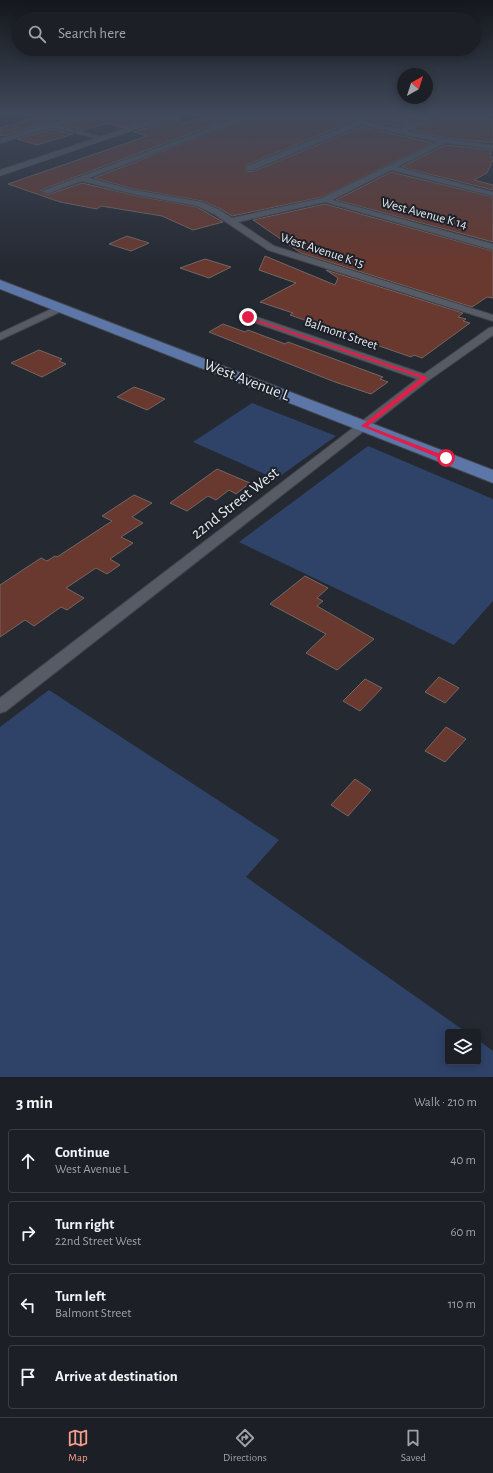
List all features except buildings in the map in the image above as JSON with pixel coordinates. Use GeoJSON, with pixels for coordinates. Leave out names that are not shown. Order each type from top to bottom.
{"type":"FeatureCollection","features":[{"type":"Feature","properties":{"kind":"main road","name":"West Avenue L"},"geometry":{"type":"LineString","coordinates":[[0,284],[493,477]]}},
{"type":"Feature","properties":{"kind":"street"},"geometry":{"type":"LineString","coordinates":[[0,173],[23,165]]}},
{"type":"Feature","properties":{"kind":"street"},"geometry":{"type":"LineString","coordinates":[[46,191],[116,165]]}},
{"type":"Feature","properties":{"kind":"street"},"geometry":{"type":"LineString","coordinates":[[250,168],[257,165]]}},
{"type":"Feature","properties":{"kind":"street"},"geometry":{"type":"LineString","coordinates":[[231,221],[325,200],[395,165]]}},
{"type":"Feature","properties":{"kind":"street"},"geometry":{"type":"LineString","coordinates":[[390,168],[493,194]]}},
{"type":"Feature","properties":{"kind":"street","name":"West Avenue K 15"},"geometry":{"type":"LineString","coordinates":[[81,178],[133,192],[199,204],[217,212],[271,248],[493,318]]}},
{"type":"Feature","properties":{"kind":"street","name":"West Avenue K 14"},"geometry":{"type":"LineString","coordinates":[[325,200],[493,247]]}},
{"type":"Feature","properties":{"kind":"street"},"geometry":{"type":"LineString","coordinates":[[0,337],[60,308]]}},
{"type":"Feature","properties":{"kind":"street","name":"Balmont Street"},"geometry":{"type":"LineString","coordinates":[[248,317],[425,378]]}},
{"type":"Feature","properties":{"kind":"street","name":"22nd Street West"},"geometry":{"type":"LineString","coordinates":[[0,706],[425,378],[493,330]]}},
{"type":"Feature","properties":{"kind":"shaded area"},"geometry":{"type":"Polygon","coordinates":[[[252,403],[336,436],[276,479],[193,442],[252,403]]]}},
{"type":"Feature","properties":{"kind":"shaded area"},"geometry":{"type":"Polygon","coordinates":[[[368,446],[493,499],[493,601],[454,645],[239,542],[368,446]]]}},
{"type":"Feature","properties":{"kind":"shaded area"},"geometry":{"type":"Polygon","coordinates":[[[49,690],[279,840],[246,877],[462,1029],[445,1029],[445,1065],[481,1065],[481,1042],[493,1051],[493,1077],[0,1077],[0,727],[49,690]]]}},
{"type":"Feature","properties":{"kind":"route"},"geometry":{"type":"LineString","coordinates":[[248,317],[425,378],[364,426],[446,458]]}}]}
